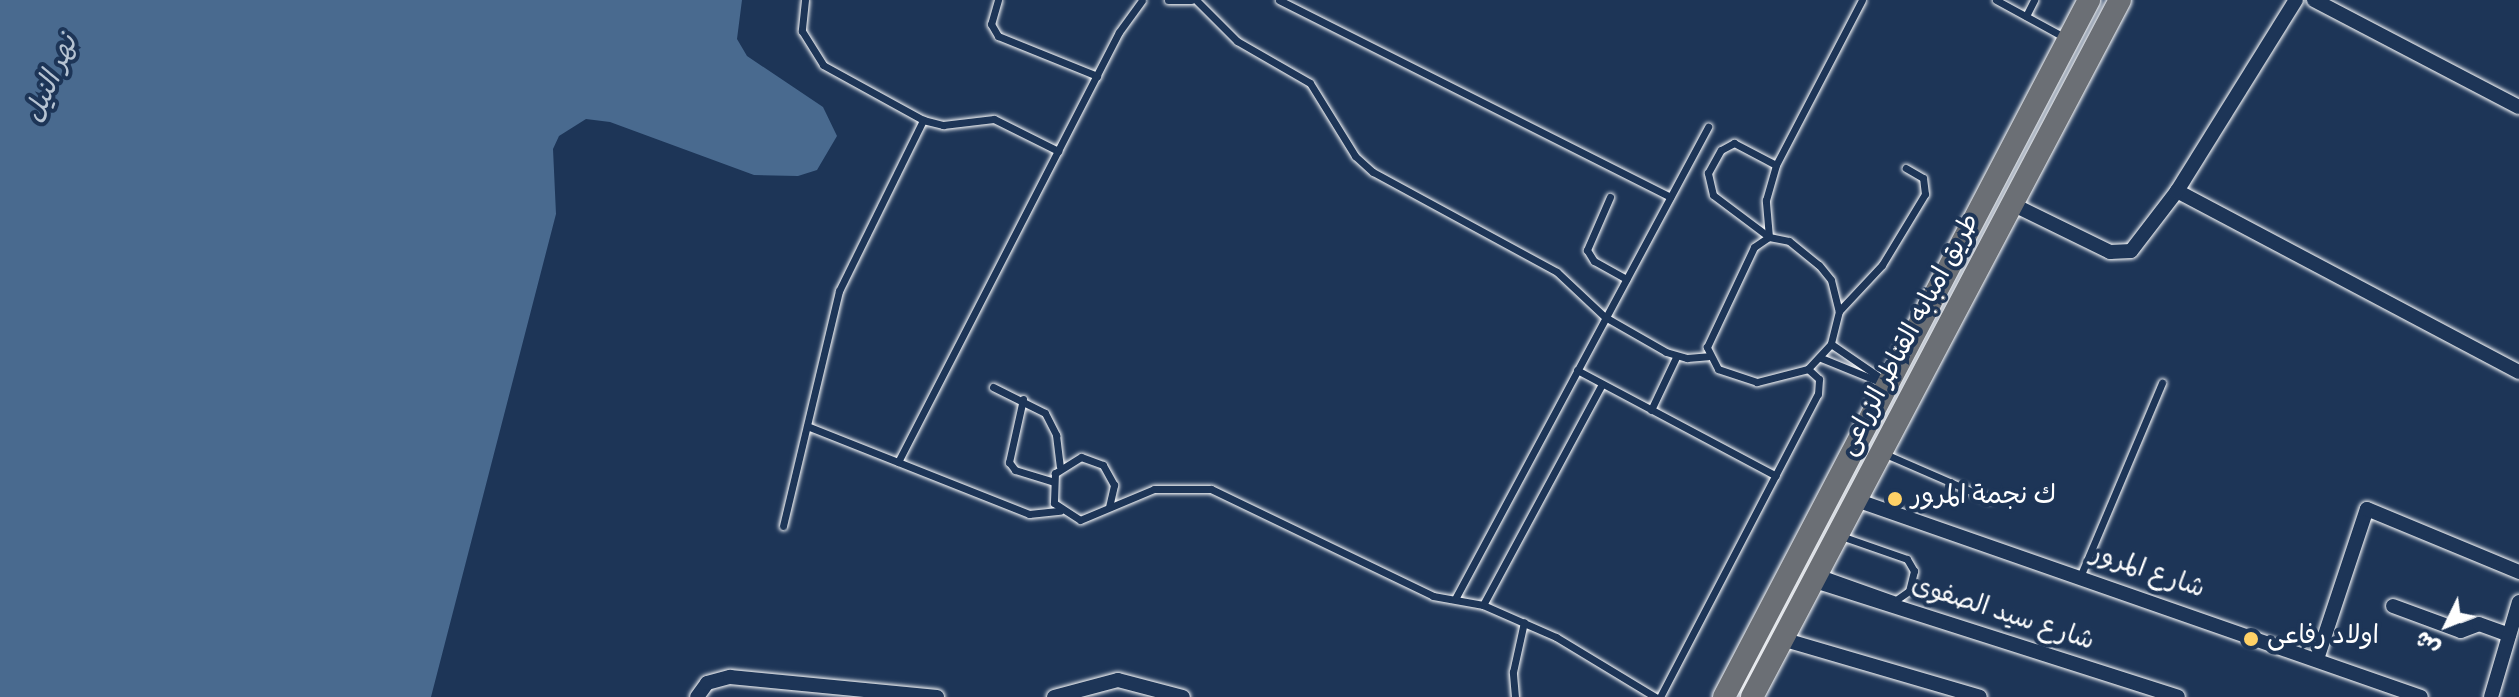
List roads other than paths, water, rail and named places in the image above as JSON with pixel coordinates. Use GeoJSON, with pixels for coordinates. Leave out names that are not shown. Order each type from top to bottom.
{"type":"FeatureCollection","features":[{"type":"Feature","properties":{"kind":"main road","name":"طريق امبابه القناطر الزراعى"},"geometry":{"type":"LineString","coordinates":[[1724,697],[2089,0]]}},
{"type":"Feature","properties":{"kind":"main road","name":"طريق امبابه القناطر الزراعى"},"geometry":{"type":"LineString","coordinates":[[1752,697],[2120,0]]}},
{"type":"Feature","properties":{"kind":"main road"},"geometry":{"type":"LineString","coordinates":[[1889,385],[1913,395]]}},
{"type":"Feature","properties":{"kind":"street"},"geometry":{"type":"LineString","coordinates":[[2014,205],[2121,254],[2138,246],[2177,191],[2296,0]]}},
{"type":"Feature","properties":{"kind":"street"},"geometry":{"type":"LineString","coordinates":[[2314,0],[2519,107]]}},
{"type":"Feature","properties":{"kind":"street"},"geometry":{"type":"LineString","coordinates":[[2177,191],[2519,372]]}},
{"type":"Feature","properties":{"kind":"street","name":"شارع المرور"},"geometry":{"type":"LineString","coordinates":[[1856,500],[2317,659],[2374,690],[2421,697]]}},
{"type":"Feature","properties":{"kind":"street"},"geometry":{"type":"LineString","coordinates":[[2317,659],[2366,510],[2519,572]]}},
{"type":"Feature","properties":{"kind":"street","name":"شارع سيد الصفوى"},"geometry":{"type":"LineString","coordinates":[[1814,576],[2178,697]]}},
{"type":"Feature","properties":{"kind":"street"},"geometry":{"type":"LineString","coordinates":[[2491,697],[2519,602]]}},
{"type":"Feature","properties":{"kind":"street"},"geometry":{"type":"LineString","coordinates":[[2393,606],[2463,632],[2476,624],[2509,635]]}},
{"type":"Feature","properties":{"kind":"street"},"geometry":{"type":"LineString","coordinates":[[1782,639],[1980,697]]}},
{"type":"Feature","properties":{"kind":"street"},"geometry":{"type":"LineString","coordinates":[[697,697],[707,683],[745,678],[937,697]]}},
{"type":"Feature","properties":{"kind":"street"},"geometry":{"type":"LineString","coordinates":[[1054,697],[1118,680],[1183,697]]}},
{"type":"Feature","properties":{"kind":"lane"},"geometry":{"type":"LineString","coordinates":[[805,0],[802,31],[823,65],[923,120],[943,125],[994,119],[1058,151]]}},
{"type":"Feature","properties":{"kind":"lane"},"geometry":{"type":"LineString","coordinates":[[998,0],[991,24],[998,36],[1097,76]]}},
{"type":"Feature","properties":{"kind":"lane"},"geometry":{"type":"LineString","coordinates":[[898,462],[1097,76],[1142,0]]}},
{"type":"Feature","properties":{"kind":"lane"},"geometry":{"type":"LineString","coordinates":[[1168,0],[1194,0],[1237,41],[1310,83],[1362,165],[1557,272],[1605,317],[1676,357],[1708,356]]}},
{"type":"Feature","properties":{"kind":"lane"},"geometry":{"type":"LineString","coordinates":[[1279,0],[1670,197]]}},
{"type":"Feature","properties":{"kind":"lane"},"geometry":{"type":"LineString","coordinates":[[1769,237],[1766,200],[1776,165],[1862,0]]}},
{"type":"Feature","properties":{"kind":"lane"},"geometry":{"type":"LineString","coordinates":[[1996,0],[2068,39]]}},
{"type":"Feature","properties":{"kind":"lane"},"geometry":{"type":"LineString","coordinates":[[2026,16],[2034,0]]}},
{"type":"Feature","properties":{"kind":"lane"},"geometry":{"type":"LineString","coordinates":[[783,526],[839,291],[923,120]]}},
{"type":"Feature","properties":{"kind":"lane"},"geometry":{"type":"LineString","coordinates":[[1455,599],[1708,127]]}},
{"type":"Feature","properties":{"kind":"lane"},"geometry":{"type":"LineString","coordinates":[[1769,237],[1754,247],[1709,338],[1708,356],[1718,369],[1757,382],[1808,369],[1821,358],[1831,344],[1839,311],[1831,280],[1819,265],[1789,241],[1769,237],[1713,195],[1708,173],[1721,150],[1734,143],[1776,165]]}},
{"type":"Feature","properties":{"kind":"lane"},"geometry":{"type":"LineString","coordinates":[[1839,311],[1882,265],[1925,194],[1923,178],[1906,168]]}},
{"type":"Feature","properties":{"kind":"lane"},"geometry":{"type":"LineString","coordinates":[[1610,197],[1587,250],[1594,261],[1626,279]]}},
{"type":"Feature","properties":{"kind":"lane"},"geometry":{"type":"LineString","coordinates":[[1831,344],[1889,385]]}},
{"type":"Feature","properties":{"kind":"lane"},"geometry":{"type":"LineString","coordinates":[[1651,410],[1676,357]]}},
{"type":"Feature","properties":{"kind":"lane"},"geometry":{"type":"LineString","coordinates":[[1821,358],[1889,385]]}},
{"type":"Feature","properties":{"kind":"lane"},"geometry":{"type":"LineString","coordinates":[[807,426],[1029,514],[1060,511],[1091,520],[1109,507],[1173,485],[1211,489],[1433,596],[1483,605],[1524,622],[1577,648],[1658,697],[1818,394],[1819,379],[1808,369]]}},
{"type":"Feature","properties":{"kind":"lane"},"geometry":{"type":"LineString","coordinates":[[1577,370],[1776,476]]}},
{"type":"Feature","properties":{"kind":"lane"},"geometry":{"type":"LineString","coordinates":[[2080,577],[2162,383]]}},
{"type":"Feature","properties":{"kind":"lane"},"geometry":{"type":"LineString","coordinates":[[1483,605],[1602,384]]}},
{"type":"Feature","properties":{"kind":"lane"},"geometry":{"type":"LineString","coordinates":[[993,387],[1023,399],[1052,424],[1060,466]]}},
{"type":"Feature","properties":{"kind":"lane"},"geometry":{"type":"LineString","coordinates":[[1023,399],[1009,462],[1015,470],[1052,481]]}},
{"type":"Feature","properties":{"kind":"lane"},"geometry":{"type":"LineString","coordinates":[[1881,452],[1989,499]]}},
{"type":"Feature","properties":{"kind":"lane"},"geometry":{"type":"LineString","coordinates":[[1060,511],[1052,481],[1060,466],[1081,457],[1103,465],[1114,485],[1109,507]]}},
{"type":"Feature","properties":{"kind":"lane"},"geometry":{"type":"LineString","coordinates":[[1814,576],[1896,600],[1909,591],[1914,571],[1907,559],[1837,534]]}},
{"type":"Feature","properties":{"kind":"lane"},"geometry":{"type":"LineString","coordinates":[[1515,697],[1513,672],[1524,622]]}},
{"type":"Feature","properties":{"kind":"water","name":"نهر النيل"},"geometry":{"type":"Polygon","coordinates":[[[0,0],[742,0],[737,39],[747,56],[823,107],[837,136],[817,170],[798,176],[754,175],[610,122],[586,119],[559,136],[553,149],[556,214],[431,697],[0,697],[0,0]]]}},
{"type":"Feature","properties":{"kind":"place","name":"ك نجمة المرور"},"geometry":{"type":"Point","coordinates":[1895,499]}},
{"type":"Feature","properties":{"kind":"place","name":"اولاد رفاعى"},"geometry":{"type":"Point","coordinates":[2251,639]}}]}
